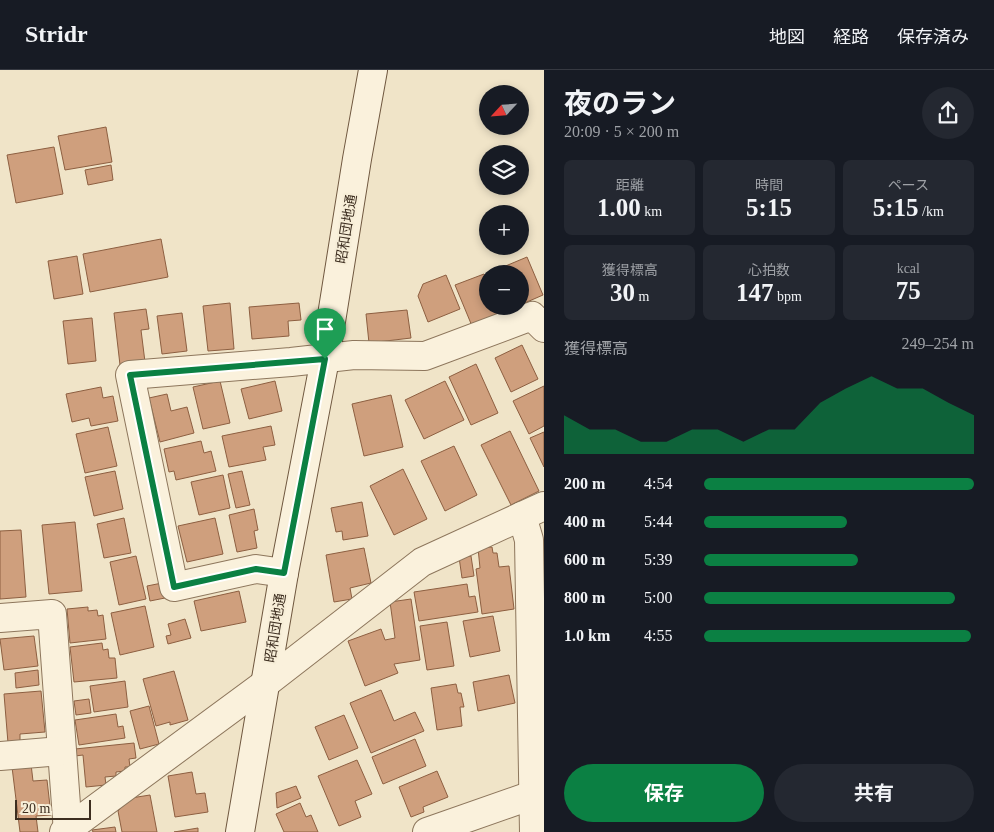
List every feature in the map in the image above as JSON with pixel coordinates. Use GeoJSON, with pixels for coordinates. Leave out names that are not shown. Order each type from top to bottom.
{"type":"FeatureCollection","features":[{"type":"Feature","properties":{"kind":"street","name":"昭和団地通"},"geometry":{"type":"LineString","coordinates":[[240,832],[284,573],[325,359],[373,70]]}},
{"type":"Feature","properties":{"kind":"street"},"geometry":{"type":"LineString","coordinates":[[284,573],[256,569],[174,587],[130,375],[354,355],[425,356],[532,316],[544,328]]}},
{"type":"Feature","properties":{"kind":"street"},"geometry":{"type":"LineString","coordinates":[[67,831],[266,683],[422,562],[533,511]]}},
{"type":"Feature","properties":{"kind":"street"},"geometry":{"type":"LineString","coordinates":[[533,511],[530,540],[538,793],[534,832]]}},
{"type":"Feature","properties":{"kind":"street"},"geometry":{"type":"LineString","coordinates":[[0,618],[52,614],[67,831]]}},
{"type":"Feature","properties":{"kind":"street"},"geometry":{"type":"LineString","coordinates":[[0,756],[61,751]]}},
{"type":"Feature","properties":{"kind":"street"},"geometry":{"type":"LineString","coordinates":[[427,832],[538,793]]}},
{"type":"Feature","properties":{"kind":"building"},"geometry":{"type":"Polygon","coordinates":[[[106,127],[112,162],[65,170],[58,136],[106,127]]]}},
{"type":"Feature","properties":{"kind":"building"},"geometry":{"type":"Polygon","coordinates":[[[54,147],[63,194],[16,203],[7,155],[54,147]]]}},
{"type":"Feature","properties":{"kind":"building"},"geometry":{"type":"Polygon","coordinates":[[[111,165],[113,180],[88,185],[85,170],[111,165]]]}},
{"type":"Feature","properties":{"kind":"building"},"geometry":{"type":"Polygon","coordinates":[[[161,239],[168,277],[90,292],[83,254],[161,239]]]}},
{"type":"Feature","properties":{"kind":"building"},"geometry":{"type":"Polygon","coordinates":[[[77,256],[83,294],[54,299],[48,261],[77,256]]]}},
{"type":"Feature","properties":{"kind":"building"},"geometry":{"type":"Polygon","coordinates":[[[527,257],[543,295],[529,301],[529,265],[508,265],[527,257]]]}},
{"type":"Feature","properties":{"kind":"building"},"geometry":{"type":"Polygon","coordinates":[[[446,275],[460,309],[428,322],[418,296],[423,284],[446,275]]]}},
{"type":"Feature","properties":{"kind":"building"},"geometry":{"type":"Polygon","coordinates":[[[479,276],[479,315],[499,315],[472,326],[455,285],[479,276]]]}},
{"type":"Feature","properties":{"kind":"building"},"geometry":{"type":"Polygon","coordinates":[[[230,303],[234,349],[208,351],[203,306],[230,303]]]}},
{"type":"Feature","properties":{"kind":"building"},"geometry":{"type":"Polygon","coordinates":[[[299,303],[301,320],[288,321],[289,336],[252,339],[249,307],[299,303]]]}},
{"type":"Feature","properties":{"kind":"building"},"geometry":{"type":"Polygon","coordinates":[[[146,309],[149,329],[141,330],[145,362],[120,365],[114,313],[146,309]]]}},
{"type":"Feature","properties":{"kind":"building"},"geometry":{"type":"Polygon","coordinates":[[[407,310],[411,338],[369,343],[366,314],[407,310]]]}},
{"type":"Feature","properties":{"kind":"building"},"geometry":{"type":"Polygon","coordinates":[[[182,313],[187,351],[162,354],[157,316],[182,313]]]}},
{"type":"Feature","properties":{"kind":"building"},"geometry":{"type":"Polygon","coordinates":[[[92,318],[96,361],[68,364],[63,321],[92,318]]]}},
{"type":"Feature","properties":{"kind":"building"},"geometry":{"type":"Polygon","coordinates":[[[522,345],[538,379],[511,392],[495,358],[522,345]]]}},
{"type":"Feature","properties":{"kind":"building"},"geometry":{"type":"Polygon","coordinates":[[[476,364],[498,413],[471,425],[449,377],[476,364]]]}},
{"type":"Feature","properties":{"kind":"building"},"geometry":{"type":"Polygon","coordinates":[[[220,381],[230,423],[203,429],[193,387],[220,381]]]}},
{"type":"Feature","properties":{"kind":"building"},"geometry":{"type":"Polygon","coordinates":[[[275,381],[282,411],[249,419],[241,389],[275,381]]]}},
{"type":"Feature","properties":{"kind":"building"},"geometry":{"type":"Polygon","coordinates":[[[445,381],[464,420],[424,439],[405,400],[445,381]]]}},
{"type":"Feature","properties":{"kind":"building"},"geometry":{"type":"Polygon","coordinates":[[[544,386],[544,426],[529,434],[513,401],[544,386]]]}},
{"type":"Feature","properties":{"kind":"building"},"geometry":{"type":"Polygon","coordinates":[[[101,387],[103,398],[113,396],[118,421],[91,426],[89,418],[72,422],[66,394],[101,387]]]}},
{"type":"Feature","properties":{"kind":"building"},"geometry":{"type":"Polygon","coordinates":[[[167,394],[171,411],[187,407],[194,433],[160,442],[149,398],[167,394]]]}},
{"type":"Feature","properties":{"kind":"building"},"geometry":{"type":"Polygon","coordinates":[[[391,395],[403,447],[364,456],[352,404],[391,395]]]}},
{"type":"Feature","properties":{"kind":"building"},"geometry":{"type":"Polygon","coordinates":[[[271,426],[275,445],[263,447],[266,460],[229,467],[222,436],[271,426]]]}},
{"type":"Feature","properties":{"kind":"building"},"geometry":{"type":"Polygon","coordinates":[[[108,427],[117,466],[85,473],[76,434],[108,427]]]}},
{"type":"Feature","properties":{"kind":"building"},"geometry":{"type":"Polygon","coordinates":[[[510,431],[539,491],[511,505],[481,445],[510,431]]]}},
{"type":"Feature","properties":{"kind":"building"},"geometry":{"type":"Polygon","coordinates":[[[544,432],[544,467],[530,438],[544,432]]]}},
{"type":"Feature","properties":{"kind":"building"},"geometry":{"type":"Polygon","coordinates":[[[201,441],[204,453],[211,451],[216,471],[176,480],[174,471],[169,472],[164,449],[201,441]]]}},
{"type":"Feature","properties":{"kind":"building"},"geometry":{"type":"Polygon","coordinates":[[[454,446],[477,495],[445,511],[421,461],[454,446]]]}},
{"type":"Feature","properties":{"kind":"building"},"geometry":{"type":"Polygon","coordinates":[[[403,469],[427,519],[394,535],[370,486],[403,469]]]}},
{"type":"Feature","properties":{"kind":"building"},"geometry":{"type":"Polygon","coordinates":[[[115,471],[123,509],[94,516],[85,477],[115,471]]]}},
{"type":"Feature","properties":{"kind":"building"},"geometry":{"type":"Polygon","coordinates":[[[242,471],[250,505],[236,508],[228,474],[242,471]]]}},
{"type":"Feature","properties":{"kind":"building"},"geometry":{"type":"Polygon","coordinates":[[[223,475],[230,508],[199,515],[191,482],[223,475]]]}},
{"type":"Feature","properties":{"kind":"building"},"geometry":{"type":"Polygon","coordinates":[[[362,502],[368,536],[343,540],[342,531],[336,532],[331,508],[362,502]]]}},
{"type":"Feature","properties":{"kind":"building"},"geometry":{"type":"Polygon","coordinates":[[[254,509],[258,530],[254,531],[257,548],[237,552],[229,515],[254,509]]]}},
{"type":"Feature","properties":{"kind":"building"},"geometry":{"type":"Polygon","coordinates":[[[124,518],[131,553],[104,558],[97,524],[124,518]]]}},
{"type":"Feature","properties":{"kind":"building"},"geometry":{"type":"Polygon","coordinates":[[[215,518],[223,554],[187,562],[178,526],[215,518]]]}},
{"type":"Feature","properties":{"kind":"building"},"geometry":{"type":"Polygon","coordinates":[[[75,522],[82,591],[49,594],[42,525],[75,522]]]}},
{"type":"Feature","properties":{"kind":"building"},"geometry":{"type":"Polygon","coordinates":[[[21,530],[26,597],[0,599],[0,531],[21,530]]]}},
{"type":"Feature","properties":{"kind":"building"},"geometry":{"type":"Polygon","coordinates":[[[492,547],[493,553],[497,553],[499,567],[509,566],[514,609],[482,614],[476,569],[480,568],[478,548],[492,547]]]}},
{"type":"Feature","properties":{"kind":"building"},"geometry":{"type":"Polygon","coordinates":[[[364,548],[371,583],[350,588],[352,599],[334,602],[326,555],[364,548]]]}},
{"type":"Feature","properties":{"kind":"building"},"geometry":{"type":"Polygon","coordinates":[[[136,556],[146,599],[119,605],[110,562],[136,556]]]}},
{"type":"Feature","properties":{"kind":"building"},"geometry":{"type":"Polygon","coordinates":[[[471,556],[474,576],[462,578],[459,557],[471,556]]]}},
{"type":"Feature","properties":{"kind":"building"},"geometry":{"type":"Polygon","coordinates":[[[162,583],[165,598],[150,601],[147,586],[162,583]]]}},
{"type":"Feature","properties":{"kind":"building"},"geometry":{"type":"Polygon","coordinates":[[[467,584],[469,597],[475,596],[478,612],[419,621],[414,592],[467,584]]]}},
{"type":"Feature","properties":{"kind":"building"},"geometry":{"type":"Polygon","coordinates":[[[239,591],[246,622],[201,631],[194,601],[239,591]]]}},
{"type":"Feature","properties":{"kind":"building"},"geometry":{"type":"Polygon","coordinates":[[[411,599],[420,660],[394,664],[398,673],[365,686],[348,641],[381,629],[385,640],[395,638],[390,602],[411,599]]]}},
{"type":"Feature","properties":{"kind":"building"},"geometry":{"type":"Polygon","coordinates":[[[145,606],[154,647],[120,655],[111,613],[145,606]]]}},
{"type":"Feature","properties":{"kind":"building"},"geometry":{"type":"Polygon","coordinates":[[[88,607],[88,611],[97,610],[98,616],[103,615],[106,639],[70,643],[67,609],[88,607]]]}},
{"type":"Feature","properties":{"kind":"building"},"geometry":{"type":"Polygon","coordinates":[[[493,616],[500,651],[470,657],[463,621],[493,616]]]}},
{"type":"Feature","properties":{"kind":"building"},"geometry":{"type":"Polygon","coordinates":[[[185,619],[191,638],[168,644],[166,636],[171,635],[168,624],[185,619]]]}},
{"type":"Feature","properties":{"kind":"building"},"geometry":{"type":"Polygon","coordinates":[[[447,622],[454,666],[427,670],[420,626],[447,622]]]}},
{"type":"Feature","properties":{"kind":"building"},"geometry":{"type":"Polygon","coordinates":[[[34,636],[38,666],[4,670],[0,639],[34,636]]]}},
{"type":"Feature","properties":{"kind":"building"},"geometry":{"type":"Polygon","coordinates":[[[102,643],[103,650],[108,649],[109,658],[115,658],[117,678],[74,682],[70,647],[102,643]]]}},
{"type":"Feature","properties":{"kind":"building"},"geometry":{"type":"Polygon","coordinates":[[[38,670],[39,685],[16,688],[15,673],[38,670]]]}},
{"type":"Feature","properties":{"kind":"building"},"geometry":{"type":"Polygon","coordinates":[[[174,671],[188,720],[170,725],[170,722],[156,726],[143,679],[174,671]]]}},
{"type":"Feature","properties":{"kind":"building"},"geometry":{"type":"Polygon","coordinates":[[[509,675],[515,703],[478,711],[473,682],[509,675]]]}},
{"type":"Feature","properties":{"kind":"building"},"geometry":{"type":"Polygon","coordinates":[[[125,681],[128,707],[94,712],[90,686],[125,681]]]}},
{"type":"Feature","properties":{"kind":"building"},"geometry":{"type":"Polygon","coordinates":[[[456,684],[458,693],[461,693],[464,707],[460,707],[462,726],[437,730],[431,688],[456,684]]]}},
{"type":"Feature","properties":{"kind":"building"},"geometry":{"type":"Polygon","coordinates":[[[381,690],[394,721],[415,712],[424,731],[371,753],[350,703],[381,690]]]}},
{"type":"Feature","properties":{"kind":"building"},"geometry":{"type":"Polygon","coordinates":[[[41,691],[45,732],[20,734],[20,742],[8,743],[4,694],[41,691]]]}},
{"type":"Feature","properties":{"kind":"building"},"geometry":{"type":"Polygon","coordinates":[[[89,699],[91,713],[76,715],[74,701],[89,699]]]}},
{"type":"Feature","properties":{"kind":"building"},"geometry":{"type":"Polygon","coordinates":[[[149,706],[159,744],[140,749],[130,711],[149,706]]]}},
{"type":"Feature","properties":{"kind":"building"},"geometry":{"type":"Polygon","coordinates":[[[116,714],[118,727],[123,726],[125,738],[79,745],[75,720],[116,714]]]}},
{"type":"Feature","properties":{"kind":"building"},"geometry":{"type":"Polygon","coordinates":[[[344,715],[358,748],[329,760],[315,727],[344,715]]]}},
{"type":"Feature","properties":{"kind":"building"},"geometry":{"type":"Polygon","coordinates":[[[415,739],[426,766],[383,784],[372,757],[415,739]]]}},
{"type":"Feature","properties":{"kind":"building"},"geometry":{"type":"Polygon","coordinates":[[[134,743],[136,758],[129,759],[130,767],[125,767],[125,771],[116,772],[116,776],[105,777],[106,785],[86,787],[83,755],[75,756],[75,749],[134,743]]]}},
{"type":"Feature","properties":{"kind":"building"},"geometry":{"type":"Polygon","coordinates":[[[357,760],[372,794],[355,801],[361,817],[339,826],[318,776],[357,760]]]}},
{"type":"Feature","properties":{"kind":"building"},"geometry":{"type":"Polygon","coordinates":[[[31,764],[33,781],[47,780],[51,815],[36,816],[38,832],[20,832],[12,767],[31,764]]]}},
{"type":"Feature","properties":{"kind":"building"},"geometry":{"type":"Polygon","coordinates":[[[437,771],[448,797],[423,807],[424,812],[411,817],[399,787],[437,771]]]}},
{"type":"Feature","properties":{"kind":"building"},"geometry":{"type":"Polygon","coordinates":[[[192,772],[196,794],[205,793],[208,812],[175,817],[168,776],[192,772]]]}},
{"type":"Feature","properties":{"kind":"building"},"geometry":{"type":"Polygon","coordinates":[[[296,786],[301,798],[277,808],[276,793],[296,786]]]}},
{"type":"Feature","properties":{"kind":"building"},"geometry":{"type":"Polygon","coordinates":[[[150,795],[157,832],[122,832],[118,811],[131,798],[150,795]]]}},
{"type":"Feature","properties":{"kind":"building"},"geometry":{"type":"Polygon","coordinates":[[[300,803],[306,817],[311,815],[318,832],[284,832],[276,814],[300,803]]]}},
{"type":"Feature","properties":{"kind":"building"},"geometry":{"type":"Polygon","coordinates":[[[115,827],[116,832],[93,832],[92,830],[115,827]]]}},
{"type":"Feature","properties":{"kind":"building"},"geometry":{"type":"Polygon","coordinates":[[[198,828],[198,832],[174,832],[198,828]]]}},
{"type":"Feature","properties":{"kind":"route"},"geometry":{"type":"LineString","coordinates":[[325,359],[284,573],[256,569],[174,587],[130,375],[325,359]]}}]}
